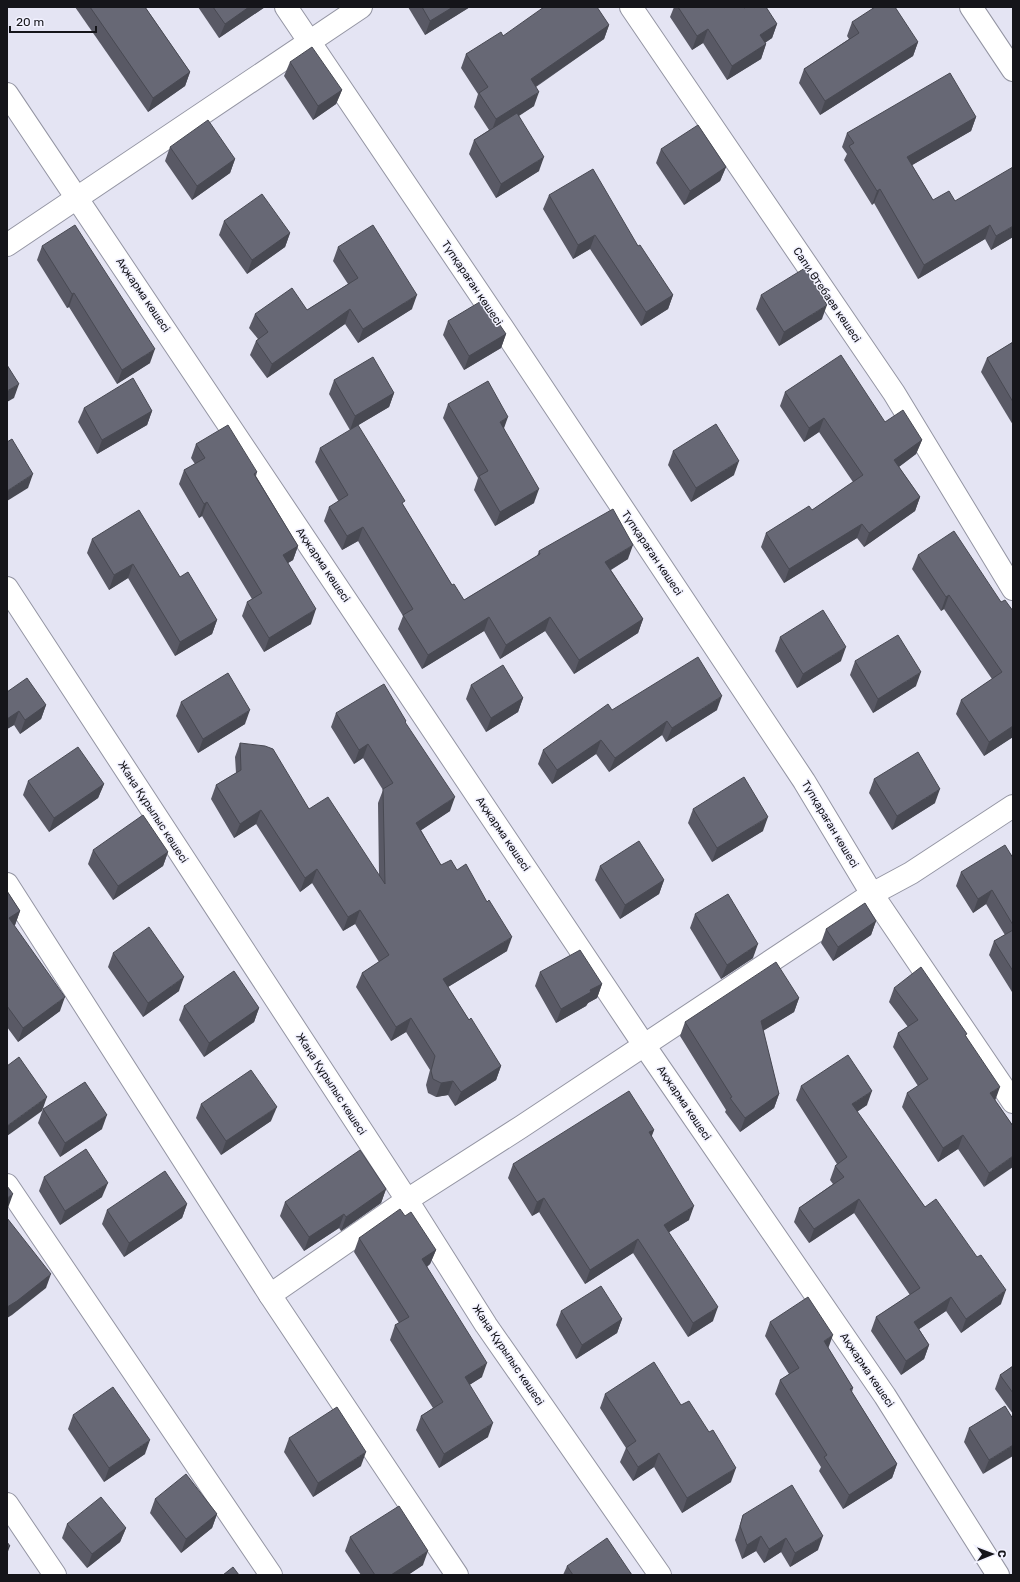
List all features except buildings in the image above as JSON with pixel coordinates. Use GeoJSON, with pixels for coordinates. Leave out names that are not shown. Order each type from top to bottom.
{"type":"FeatureCollection","features":[{"type":"Feature","properties":{"kind":"street","name":"Түпқараған көшесі"},"geometry":{"type":"LineString","coordinates":[[286,7],[502,327],[804,781],[872,894],[1013,1102]]}},
{"type":"Feature","properties":{"kind":"street"},"geometry":{"type":"LineString","coordinates":[[7,245],[361,7]]}},
{"type":"Feature","properties":{"kind":"street","name":"Сапи Өтебаев көшесі"},"geometry":{"type":"LineString","coordinates":[[631,7],[894,393],[1013,589]]}},
{"type":"Feature","properties":{"kind":"street"},"geometry":{"type":"LineString","coordinates":[[971,7],[1013,70]]}},
{"type":"Feature","properties":{"kind":"street","name":"Ақжарма көшесі"},"geometry":{"type":"LineString","coordinates":[[7,94],[644,1045],[885,1396],[998,1575]]}},
{"type":"Feature","properties":{"kind":"street","name":"Жаңа Құрылыс көшесі"},"geometry":{"type":"LineString","coordinates":[[7,588],[407,1200],[486,1324],[660,1575]]}},
{"type":"Feature","properties":{"kind":"street"},"geometry":{"type":"LineString","coordinates":[[270,1295],[407,1200],[521,1127],[872,894],[911,872],[1013,806]]}},
{"type":"Feature","properties":{"kind":"street"},"geometry":{"type":"LineString","coordinates":[[7,884],[270,1295],[457,1575]]}},
{"type":"Feature","properties":{"kind":"street"},"geometry":{"type":"LineString","coordinates":[[7,1184],[271,1575]]}},
{"type":"Feature","properties":{"kind":"street"},"geometry":{"type":"LineString","coordinates":[[7,1504],[55,1575]]}}]}
